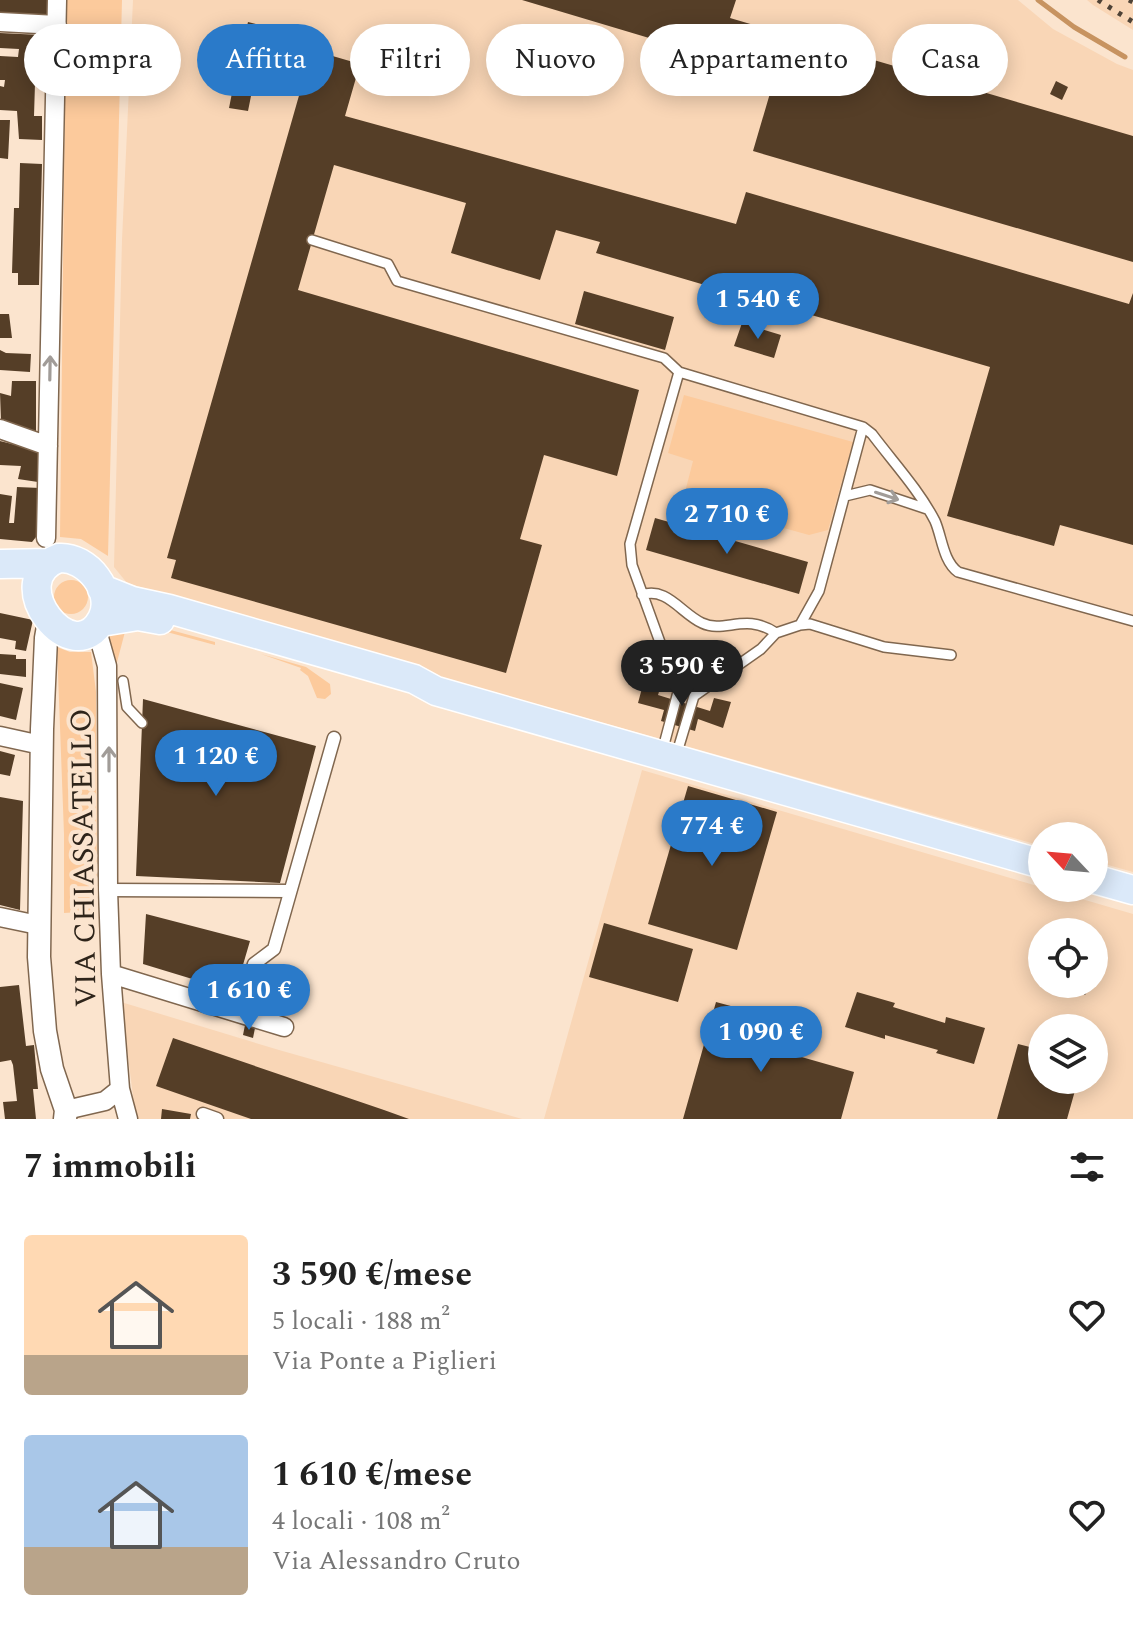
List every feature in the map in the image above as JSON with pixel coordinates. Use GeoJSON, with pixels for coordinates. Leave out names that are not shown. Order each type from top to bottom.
{"type":"FeatureCollection","features":[{"type":"Feature","properties":{"kind":"main road"},"geometry":{"type":"LineString","coordinates":[[47,551],[38,595],[49,621],[64,632],[77,635],[88,633],[98,625],[138,616],[151,617],[378,681],[436,691],[1028,860]]}},
{"type":"Feature","properties":{"kind":"main road"},"geometry":{"type":"LineString","coordinates":[[0,567],[47,551],[79,561],[93,573],[102,589],[105,605],[98,625]]}},
{"type":"Feature","properties":{"kind":"main road"},"geometry":{"type":"LineString","coordinates":[[0,567],[38,595]]}},
{"type":"Feature","properties":{"kind":"main road"},"geometry":{"type":"LineString","coordinates":[[102,589],[132,601],[200,617],[414,679],[436,691]]}},
{"type":"Feature","properties":{"kind":"main road"},"geometry":{"type":"LineString","coordinates":[[1108,883],[1133,890]]}},
{"type":"Feature","properties":{"kind":"street"},"geometry":{"type":"LineString","coordinates":[[57,0],[57,24]]}},
{"type":"Feature","properties":{"kind":"street"},"geometry":{"type":"LineString","coordinates":[[0,22],[38,24]]}},
{"type":"Feature","properties":{"kind":"street"},"geometry":{"type":"LineString","coordinates":[[47,551],[55,96]]}},
{"type":"Feature","properties":{"kind":"street"},"geometry":{"type":"LineString","coordinates":[[0,429],[48,446]]}},
{"type":"Feature","properties":{"kind":"street"},"geometry":{"type":"LineString","coordinates":[[49,621],[41,745],[38,925],[45,1031],[52,1069],[66,1114],[105,1101],[120,1089]]}},
{"type":"Feature","properties":{"kind":"street","name":"VIA CHIASSATELLO"},"geometry":{"type":"LineString","coordinates":[[98,625],[107,666],[120,681],[108,890],[120,1089],[128,1119]]}},
{"type":"Feature","properties":{"kind":"street"},"geometry":{"type":"LineString","coordinates":[[0,736],[41,745]]}},
{"type":"Feature","properties":{"kind":"street"},"geometry":{"type":"LineString","coordinates":[[245,1015],[254,964],[274,949],[334,738]]}},
{"type":"Feature","properties":{"kind":"street"},"geometry":{"type":"LineString","coordinates":[[108,890],[289,891]]}},
{"type":"Feature","properties":{"kind":"street"},"geometry":{"type":"LineString","coordinates":[[0,917],[38,925]]}},
{"type":"Feature","properties":{"kind":"street"},"geometry":{"type":"LineString","coordinates":[[111,974],[284,1027]]}},
{"type":"Feature","properties":{"kind":"street"},"geometry":{"type":"LineString","coordinates":[[203,1114],[217,1119]]}},
{"type":"Feature","properties":{"kind":"lane"},"geometry":{"type":"LineString","coordinates":[[312,240],[388,264],[397,281],[664,358],[679,372],[863,427],[872,434],[928,509],[939,530],[950,565],[958,572],[1133,621]]}},
{"type":"Feature","properties":{"kind":"lane"},"geometry":{"type":"LineString","coordinates":[[668,757],[678,692],[632,565],[630,544],[679,372]]}},
{"type":"Feature","properties":{"kind":"lane"},"geometry":{"type":"LineString","coordinates":[[800,625],[819,591],[863,427]]}},
{"type":"Feature","properties":{"kind":"lane"},"geometry":{"type":"LineString","coordinates":[[845,496],[870,490],[928,509]]}},
{"type":"Feature","properties":{"kind":"lane"},"geometry":{"type":"LineString","coordinates":[[642,595],[663,595],[708,626],[760,623],[776,633]]}},
{"type":"Feature","properties":{"kind":"lane"},"geometry":{"type":"LineString","coordinates":[[668,757],[694,696],[761,649],[776,633],[810,624],[903,651],[951,655]]}},
{"type":"Feature","properties":{"kind":"lane"},"geometry":{"type":"LineString","coordinates":[[120,681],[127,707],[142,723]]}},
{"type":"Feature","properties":{"kind":"lane"},"geometry":{"type":"LineString","coordinates":[[245,1015],[265,973]]}},
{"type":"Feature","properties":{"kind":"shaded area"},"geometry":{"type":"Polygon","coordinates":[[[66,0],[122,0],[121,24],[66,24],[66,0]]]}},
{"type":"Feature","properties":{"kind":"shaded area"},"geometry":{"type":"Polygon","coordinates":[[[133,0],[1018,0],[1053,29],[1133,70],[1133,872],[1108,865],[1108,822],[1028,822],[1028,842],[429,674],[127,583],[114,567],[129,96],[181,96],[181,24],[132,24],[133,0]]]}},
{"type":"Feature","properties":{"kind":"shaded area"},"geometry":{"type":"Polygon","coordinates":[[[1087,0],[1133,0],[1133,30],[1093,5],[1087,0]]]}},
{"type":"Feature","properties":{"kind":"shaded area"},"geometry":{"type":"Polygon","coordinates":[[[65,96],[120,96],[108,556],[81,539],[60,537],[65,96]]]}},
{"type":"Feature","properties":{"kind":"shaded area"},"geometry":{"type":"Polygon","coordinates":[[[684,395],[853,442],[828,530],[809,535],[683,500],[693,461],[668,453],[684,395]]]}},
{"type":"Feature","properties":{"kind":"shaded area"},"geometry":{"type":"Polygon","coordinates":[[[71,580],[83,585],[88,597],[83,609],[71,614],[59,609],[54,597],[59,585],[71,580]]]}},
{"type":"Feature","properties":{"kind":"shaded area"},"geometry":{"type":"Polygon","coordinates":[[[141,622],[215,642],[215,645],[152,628],[126,628],[116,666],[108,647],[109,633],[119,625],[141,622]]]}},
{"type":"Feature","properties":{"kind":"shaded area"},"geometry":{"type":"Polygon","coordinates":[[[57,647],[70,652],[91,652],[96,692],[97,911],[64,913],[57,647]]]}},
{"type":"Feature","properties":{"kind":"shaded area"},"geometry":{"type":"Polygon","coordinates":[[[261,654],[306,667],[330,684],[331,694],[325,699],[317,698],[308,676],[301,668],[261,654]]]}},
{"type":"Feature","properties":{"kind":"shaded area"},"geometry":{"type":"Polygon","coordinates":[[[642,770],[1028,883],[1028,902],[1092,902],[1133,914],[1133,1119],[544,1119],[642,770]]]}},
{"type":"Feature","properties":{"kind":"shaded area"},"geometry":{"type":"Polygon","coordinates":[[[121,1002],[279,1050],[522,1119],[136,1119],[121,1002]]]}},
{"type":"Feature","properties":{"kind":"building"},"geometry":{"type":"Polygon","coordinates":[[[0,0],[48,0],[48,15],[0,14],[0,0]]]}},
{"type":"Feature","properties":{"kind":"building"},"geometry":{"type":"Polygon","coordinates":[[[522,0],[736,0],[730,18],[750,24],[640,24],[640,35],[624,30],[624,24],[602,24],[522,0]]]}},
{"type":"Feature","properties":{"kind":"building"},"geometry":{"type":"Polygon","coordinates":[[[0,33],[24,34],[24,96],[35,96],[34,116],[42,116],[42,140],[19,139],[17,111],[0,110],[0,86],[4,87],[5,80],[0,80],[0,56],[18,57],[19,49],[0,48],[0,33]]]}},
{"type":"Feature","properties":{"kind":"building"},"geometry":{"type":"Polygon","coordinates":[[[334,56],[350,61],[351,96],[345,116],[736,224],[746,192],[1129,304],[1133,293],[1133,545],[1060,525],[1054,546],[947,516],[990,367],[808,314],[810,306],[717,279],[715,288],[596,253],[600,242],[556,230],[540,280],[451,253],[466,203],[334,165],[298,290],[639,390],[617,476],[544,455],[520,539],[542,545],[506,673],[171,578],[176,560],[167,558],[299,96],[334,96],[334,56]]]}},
{"type":"Feature","properties":{"kind":"building"},"geometry":{"type":"Polygon","coordinates":[[[876,61],[892,65],[892,96],[996,96],[1133,136],[1133,262],[753,151],[769,96],[876,96],[876,61]]]}},
{"type":"Feature","properties":{"kind":"building"},"geometry":{"type":"Polygon","coordinates":[[[1056,81],[1068,87],[1062,100],[1050,94],[1056,81]]]}},
{"type":"Feature","properties":{"kind":"building"},"geometry":{"type":"Polygon","coordinates":[[[231,96],[251,96],[248,111],[229,108],[231,96]]]}},
{"type":"Feature","properties":{"kind":"building"},"geometry":{"type":"Polygon","coordinates":[[[0,120],[10,120],[8,159],[0,158],[0,120]]]}},
{"type":"Feature","properties":{"kind":"building"},"geometry":{"type":"Polygon","coordinates":[[[20,163],[42,164],[39,285],[18,285],[18,273],[12,273],[14,208],[19,208],[20,163]]]}},
{"type":"Feature","properties":{"kind":"building"},"geometry":{"type":"Polygon","coordinates":[[[584,291],[674,317],[665,350],[575,324],[584,291]]]}},
{"type":"Feature","properties":{"kind":"building"},"geometry":{"type":"Polygon","coordinates":[[[0,314],[9,314],[12,338],[0,338],[0,314]]]}},
{"type":"Feature","properties":{"kind":"building"},"geometry":{"type":"Polygon","coordinates":[[[742,323],[781,335],[774,358],[734,346],[742,323]]]}},
{"type":"Feature","properties":{"kind":"building"},"geometry":{"type":"Polygon","coordinates":[[[0,350],[31,354],[30,372],[0,370],[0,350]]]}},
{"type":"Feature","properties":{"kind":"building"},"geometry":{"type":"Polygon","coordinates":[[[12,381],[36,381],[36,434],[1,421],[0,393],[11,396],[12,381]]]}},
{"type":"Feature","properties":{"kind":"building"},"geometry":{"type":"Polygon","coordinates":[[[0,441],[40,451],[38,482],[18,479],[21,466],[0,465],[0,441]]]}},
{"type":"Feature","properties":{"kind":"building"},"geometry":{"type":"Polygon","coordinates":[[[17,487],[40,488],[36,537],[32,542],[0,539],[0,494],[12,496],[9,523],[14,523],[17,487]]]}},
{"type":"Feature","properties":{"kind":"building"},"geometry":{"type":"Polygon","coordinates":[[[655,518],[808,562],[799,594],[646,550],[655,518]]]}},
{"type":"Feature","properties":{"kind":"building"},"geometry":{"type":"Polygon","coordinates":[[[0,613],[33,620],[26,651],[15,649],[16,641],[0,638],[0,613]]]}},
{"type":"Feature","properties":{"kind":"building"},"geometry":{"type":"Polygon","coordinates":[[[0,654],[26,659],[26,677],[0,674],[0,654]]]}},
{"type":"Feature","properties":{"kind":"building"},"geometry":{"type":"Polygon","coordinates":[[[645,677],[662,682],[658,695],[710,711],[714,698],[731,702],[723,728],[698,719],[695,731],[661,721],[664,710],[638,703],[645,677]]]}},
{"type":"Feature","properties":{"kind":"building"},"geometry":{"type":"Polygon","coordinates":[[[0,683],[23,688],[16,720],[0,716],[0,683]]]}},
{"type":"Feature","properties":{"kind":"building"},"geometry":{"type":"Polygon","coordinates":[[[143,699],[316,746],[280,883],[136,876],[143,699]]]}},
{"type":"Feature","properties":{"kind":"building"},"geometry":{"type":"Polygon","coordinates":[[[0,751],[15,755],[10,776],[0,774],[0,751]]]}},
{"type":"Feature","properties":{"kind":"building"},"geometry":{"type":"Polygon","coordinates":[[[688,786],[777,812],[737,950],[648,924],[688,786]]]}},
{"type":"Feature","properties":{"kind":"building"},"geometry":{"type":"Polygon","coordinates":[[[0,797],[23,801],[20,910],[0,905],[0,797]]]}},
{"type":"Feature","properties":{"kind":"building"},"geometry":{"type":"Polygon","coordinates":[[[146,914],[250,941],[235,992],[143,964],[146,914]]]}},
{"type":"Feature","properties":{"kind":"building"},"geometry":{"type":"Polygon","coordinates":[[[604,923],[693,949],[678,1002],[589,977],[604,923]]]}},
{"type":"Feature","properties":{"kind":"building"},"geometry":{"type":"Polygon","coordinates":[[[19,985],[26,1046],[34,1045],[38,1089],[33,1089],[36,1119],[5,1119],[3,1102],[17,1101],[11,1060],[0,1062],[0,987],[19,985]]]}},
{"type":"Feature","properties":{"kind":"building"},"geometry":{"type":"Polygon","coordinates":[[[857,992],[945,1023],[946,1017],[985,1028],[974,1064],[936,1053],[938,1050],[845,1027],[857,992]]]}},
{"type":"Feature","properties":{"kind":"building"},"geometry":{"type":"Polygon","coordinates":[[[716,1002],[793,1023],[784,1052],[854,1072],[841,1119],[683,1119],[716,1002]]]}},
{"type":"Feature","properties":{"kind":"building"},"geometry":{"type":"Polygon","coordinates":[[[245,1025],[255,1028],[253,1038],[243,1035],[245,1025]]]}},
{"type":"Feature","properties":{"kind":"building"},"geometry":{"type":"Polygon","coordinates":[[[173,1038],[409,1119],[251,1119],[156,1086],[173,1038]]]}},
{"type":"Feature","properties":{"kind":"building"},"geometry":{"type":"Polygon","coordinates":[[[1018,1044],[1028,1046],[1028,1094],[1074,1094],[1067,1119],[997,1119],[1018,1044]]]}},
{"type":"Feature","properties":{"kind":"building"},"geometry":{"type":"Polygon","coordinates":[[[162,1109],[191,1114],[190,1119],[161,1119],[162,1109]]]}},
{"type":"Feature","properties":{"kind":"waterway"},"geometry":{"type":"LineString","coordinates":[[1038,0],[1074,27],[1125,57]]}},
{"type":"Feature","properties":{"kind":"railway"},"geometry":{"type":"LineString","coordinates":[[1098,0],[1133,22]]}},
{"type":"Feature","properties":{"kind":"railway"},"geometry":{"type":"LineString","coordinates":[[1129,0],[1133,2]]}}]}
